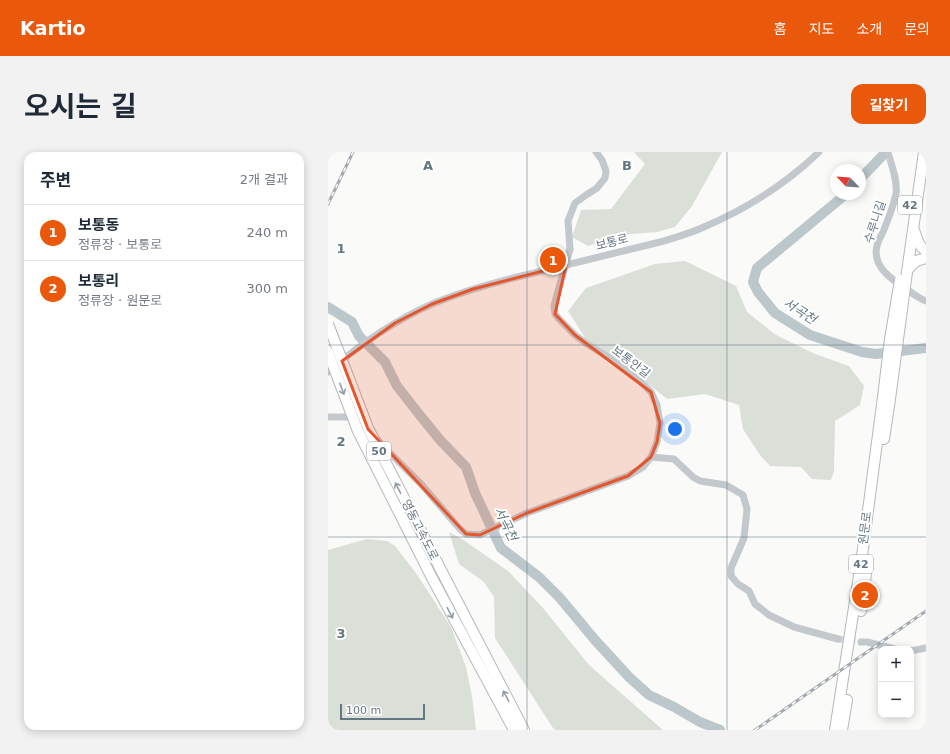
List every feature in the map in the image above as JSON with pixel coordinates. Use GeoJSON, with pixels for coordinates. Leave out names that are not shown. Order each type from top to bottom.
{"type":"FeatureCollection","features":[{"type":"Feature","properties":{"kind":"highway","name":"42"},"geometry":{"type":"LineString","coordinates":[[907,252],[914,228],[920,155]]}},
{"type":"Feature","properties":{"kind":"highway","name":"42"},"geometry":{"type":"LineString","coordinates":[[886,398],[890,338],[905,271],[920,155]]}},
{"type":"Feature","properties":{"kind":"highway"},"geometry":{"type":"LineString","coordinates":[[914,228],[917,241],[926,251]]}},
{"type":"Feature","properties":{"kind":"highway"},"geometry":{"type":"LineString","coordinates":[[907,252],[926,257]]}},
{"type":"Feature","properties":{"kind":"highway"},"geometry":{"type":"LineString","coordinates":[[905,271],[916,261],[926,257]]}},
{"type":"Feature","properties":{"kind":"highway","name":"영동고속도로"},"geometry":{"type":"LineString","coordinates":[[328,324],[368,428],[524,730]]}},
{"type":"Feature","properties":{"kind":"highway","name":"영동고속도로"},"geometry":{"type":"LineString","coordinates":[[328,352],[358,432],[432,578],[514,730]]}},
{"type":"Feature","properties":{"kind":"highway","name":"원문로"},"geometry":{"type":"LineString","coordinates":[[835,730],[886,398]]}},
{"type":"Feature","properties":{"kind":"highway","name":"원문로"},"geometry":{"type":"LineString","coordinates":[[842,730],[864,591],[886,398]]}},
{"type":"Feature","properties":{"kind":"street","name":"보통안길"},"geometry":{"type":"LineString","coordinates":[[328,417],[350,418],[362,422],[466,534],[480,535],[527,513],[628,476],[643,467],[651,457],[657,442],[660,423],[657,405],[651,392],[639,380],[575,335],[555,314],[554,306],[570,249],[568,221],[575,203],[586,194],[597,188],[605,178],[606,171],[602,160],[596,152]]}},
{"type":"Feature","properties":{"kind":"street","name":"보통로"},"geometry":{"type":"LineString","coordinates":[[328,372],[358,347],[395,323],[432,304],[473,289],[566,264],[664,241],[705,227],[773,190],[802,168],[819,152]]}},
{"type":"Feature","properties":{"kind":"street","name":"수루니길"},"geometry":{"type":"LineString","coordinates":[[888,152],[894,174],[896,193],[891,211],[877,246],[876,259],[884,273],[891,279],[926,301]]}},
{"type":"Feature","properties":{"kind":"street"},"geometry":{"type":"LineString","coordinates":[[651,457],[674,459],[693,477],[700,481],[726,485],[743,495],[747,509],[744,538],[731,568],[731,576],[738,584],[748,591],[755,604],[768,615],[794,627],[838,639]]}},
{"type":"Feature","properties":{"kind":"street"},"geometry":{"type":"LineString","coordinates":[[861,642],[883,646]]}},
{"type":"Feature","properties":{"kind":"street"},"geometry":{"type":"LineString","coordinates":[[914,650],[926,648]]}},
{"type":"Feature","properties":{"kind":"highlighted area"},"geometry":{"type":"Polygon","coordinates":[[[566,265],[555,314],[575,335],[651,392],[660,423],[657,442],[651,457],[628,476],[527,513],[480,535],[466,534],[368,429],[342,361],[395,323],[432,304],[473,289],[566,265]]]}},
{"type":"Feature","properties":{"kind":"shaded area"},"geometry":{"type":"Polygon","coordinates":[[[634,152],[722,152],[692,206],[675,227],[657,232],[620,235],[588,246],[572,237],[581,210],[611,209],[645,164],[634,152]]]}},
{"type":"Feature","properties":{"kind":"shaded area"},"geometry":{"type":"Polygon","coordinates":[[[685,261],[736,286],[747,312],[776,335],[815,354],[849,366],[864,386],[860,405],[835,421],[834,471],[831,480],[812,479],[801,467],[770,466],[760,455],[743,429],[739,405],[705,394],[667,399],[617,359],[587,341],[568,311],[586,288],[655,264],[685,261]]]}},
{"type":"Feature","properties":{"kind":"shaded area"},"geometry":{"type":"Polygon","coordinates":[[[449,532],[462,539],[508,571],[543,608],[589,665],[663,730],[555,730],[495,638],[494,597],[484,582],[459,564],[449,532]]]}},
{"type":"Feature","properties":{"kind":"shaded area"},"geometry":{"type":"Polygon","coordinates":[[[367,539],[387,541],[395,546],[416,573],[451,627],[466,667],[472,696],[476,730],[328,730],[328,550],[367,539]]]}},
{"type":"Feature","properties":{"kind":"waterway","name":"서곡천"},"geometry":{"type":"LineString","coordinates":[[866,173],[886,152]]}},
{"type":"Feature","properties":{"kind":"waterway","name":"서곡천"},"geometry":{"type":"LineString","coordinates":[[839,200],[757,268],[753,282],[758,292],[775,313],[810,335],[862,352],[876,354],[926,348]]}},
{"type":"Feature","properties":{"kind":"waterway","name":"서곡천"},"geometry":{"type":"LineString","coordinates":[[328,307],[352,322],[359,336],[385,362],[397,386],[419,414],[440,440],[466,467],[475,493],[501,548],[539,577],[560,598],[595,640],[629,677],[649,695],[700,722],[720,730]]}},
{"type":"Feature","properties":{"kind":"tunnel"},"geometry":{"type":"LineString","coordinates":[[838,639],[861,642]]}},
{"type":"Feature","properties":{"kind":"railway"},"geometry":{"type":"LineString","coordinates":[[328,204],[353,152]]}},
{"type":"Feature","properties":{"kind":"railway"},"geometry":{"type":"LineString","coordinates":[[755,730],[926,611]]}},
{"type":"Feature","properties":{"kind":"place","name":"보통동"},"geometry":{"type":"Point","coordinates":[553,260]}},
{"type":"Feature","properties":{"kind":"place","name":"보통리"},"geometry":{"type":"Point","coordinates":[865,595]}}]}
